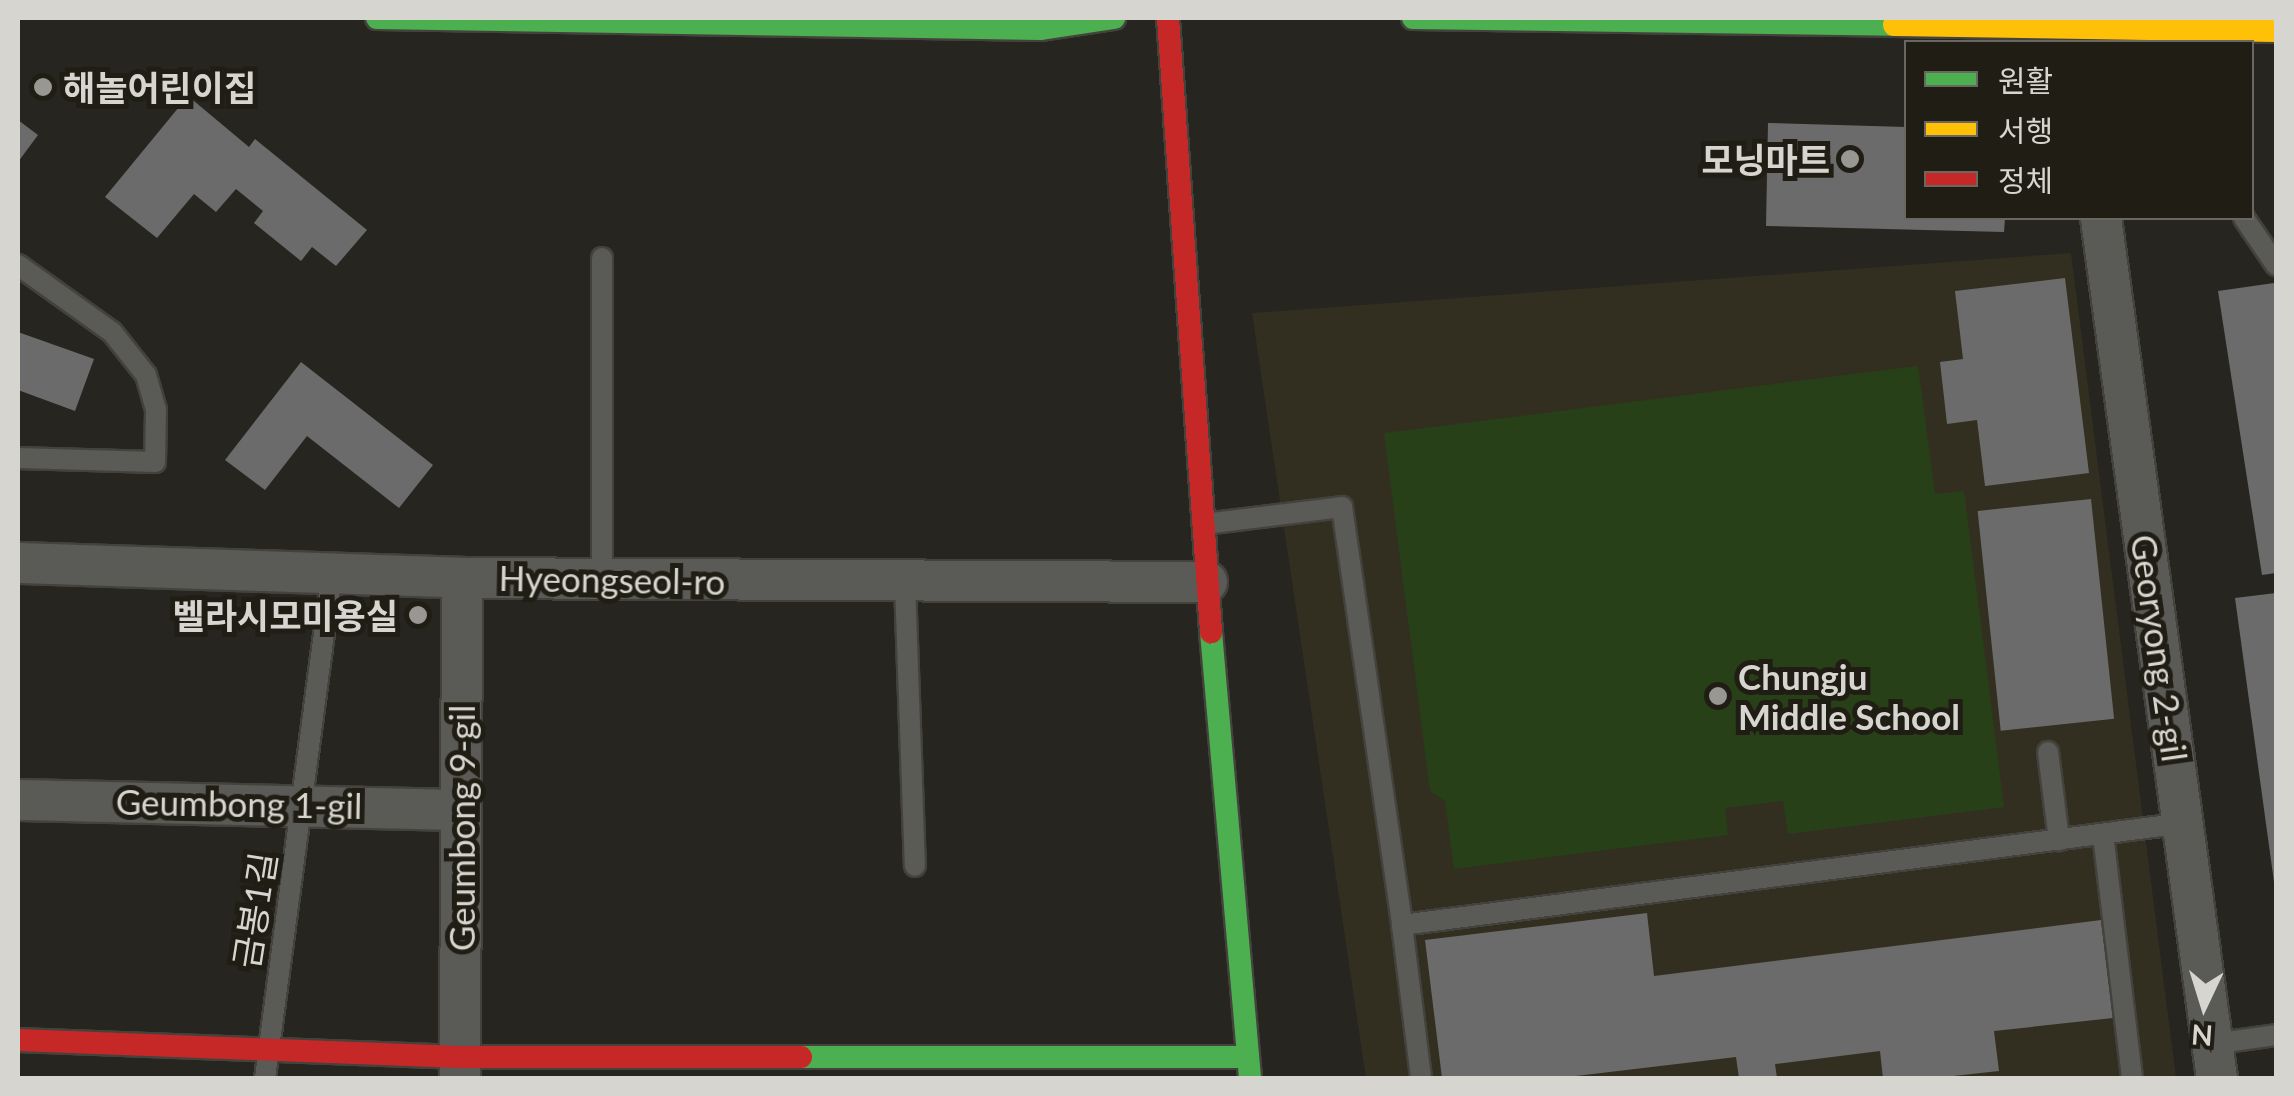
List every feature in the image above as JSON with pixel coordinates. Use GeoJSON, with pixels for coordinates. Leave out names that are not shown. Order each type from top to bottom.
{"type":"FeatureCollection","features":[{"type":"Feature","properties":{"kind":"street"},"geometry":{"type":"LineString","coordinates":[[377,18],[582,26],[1020,29],[1114,18]]}},
{"type":"Feature","properties":{"kind":"street"},"geometry":{"type":"LineString","coordinates":[[18,1040],[266,1050],[460,1068],[1249,1068],[1202,524],[1168,18]]}},
{"type":"Feature","properties":{"kind":"street"},"geometry":{"type":"LineString","coordinates":[[1413,18],[2276,31]]}},
{"type":"Feature","properties":{"kind":"street","name":"Georyong 2-gil"},"geometry":{"type":"LineString","coordinates":[[2102,220],[2214,1061]]}},
{"type":"Feature","properties":{"kind":"street","name":"Hyeongseol-ro"},"geometry":{"type":"LineString","coordinates":[[18,563],[462,578],[1207,582]]}},
{"type":"Feature","properties":{"kind":"street","name":"Geumbong 9-gil"},"geometry":{"type":"LineString","coordinates":[[460,1068],[462,578]]}},
{"type":"Feature","properties":{"kind":"street","name":"Geumbong 1-gil"},"geometry":{"type":"LineString","coordinates":[[18,800],[304,803],[460,810]]}},
{"type":"Feature","properties":{"kind":"lane"},"geometry":{"type":"LineString","coordinates":[[2245,220],[2276,265]]}},
{"type":"Feature","properties":{"kind":"lane"},"geometry":{"type":"LineString","coordinates":[[602,258],[602,579]]}},
{"type":"Feature","properties":{"kind":"lane"},"geometry":{"type":"LineString","coordinates":[[18,265],[112,332],[146,375],[156,410],[156,462],[18,458]]}},
{"type":"Feature","properties":{"kind":"lane"},"geometry":{"type":"LineString","coordinates":[[1202,524],[1342,507],[1421,1078]]}},
{"type":"Feature","properties":{"kind":"lane","name":"금봉1길"},"geometry":{"type":"LineString","coordinates":[[264,1078],[332,573]]}},
{"type":"Feature","properties":{"kind":"lane"},"geometry":{"type":"LineString","coordinates":[[905,583],[915,866]]}},
{"type":"Feature","properties":{"kind":"lane"},"geometry":{"type":"LineString","coordinates":[[2048,752],[2059,840]]}},
{"type":"Feature","properties":{"kind":"lane"},"geometry":{"type":"LineString","coordinates":[[1402,925],[2184,823]]}},
{"type":"Feature","properties":{"kind":"lane"},"geometry":{"type":"LineString","coordinates":[[2103,834],[2132,1078]]}},
{"type":"Feature","properties":{"kind":"lane"},"geometry":{"type":"LineString","coordinates":[[2214,1061],[2276,1035]]}},
{"type":"Feature","properties":{"kind":"shaded area","name":"Chungju Middle School"},"geometry":{"type":"Polygon","coordinates":[[[2071,253],[2176,1078],[1366,1078],[1252,313],[2071,253]]]}},
{"type":"Feature","properties":{"kind":"green space"},"geometry":{"type":"Polygon","coordinates":[[[1918,366],[1935,494],[1964,491],[2004,807],[1788,834],[1783,801],[1725,808],[1728,835],[1454,869],[1445,801],[1430,791],[1384,433],[1918,366]]]}},
{"type":"Feature","properties":{"kind":"building"},"geometry":{"type":"Polygon","coordinates":[[[188,96],[249,147],[255,139],[367,230],[336,266],[312,247],[301,261],[254,223],[263,211],[236,189],[216,212],[194,194],[157,238],[105,197],[188,96]]]}},
{"type":"Feature","properties":{"kind":"building"},"geometry":{"type":"Polygon","coordinates":[[[18,120],[38,135],[18,162],[18,120]]]}},
{"type":"Feature","properties":{"kind":"building"},"geometry":{"type":"Polygon","coordinates":[[[1768,123],[1904,127],[1904,220],[2005,220],[2004,232],[1766,226],[1768,123]]]}},
{"type":"Feature","properties":{"kind":"building"},"geometry":{"type":"Polygon","coordinates":[[[2065,278],[2089,473],[1985,486],[1977,420],[1947,424],[1940,362],[1963,359],[1955,291],[2065,278]]]}},
{"type":"Feature","properties":{"kind":"building"},"geometry":{"type":"Polygon","coordinates":[[[2274,283],[2276,573],[2262,575],[2218,291],[2274,283]]]}},
{"type":"Feature","properties":{"kind":"building"},"geometry":{"type":"Polygon","coordinates":[[[18,332],[94,359],[75,411],[18,390],[18,332]]]}},
{"type":"Feature","properties":{"kind":"building"},"geometry":{"type":"Polygon","coordinates":[[[301,362],[433,465],[399,508],[307,436],[265,490],[225,460],[301,362]]]}},
{"type":"Feature","properties":{"kind":"building"},"geometry":{"type":"Polygon","coordinates":[[[2091,499],[2114,719],[2001,731],[1978,511],[2091,499]]]}},
{"type":"Feature","properties":{"kind":"building"},"geometry":{"type":"Polygon","coordinates":[[[2276,593],[2276,882],[2274,882],[2235,598],[2276,593]]]}},
{"type":"Feature","properties":{"kind":"building"},"geometry":{"type":"Polygon","coordinates":[[[1647,913],[1654,976],[2101,920],[2113,1018],[1994,1031],[1999,1071],[1935,1078],[1883,1078],[1880,1051],[1775,1064],[1777,1078],[1739,1078],[1736,1057],[1559,1078],[1442,1078],[1425,940],[1647,913]]]}},
{"type":"Feature","properties":{"kind":"traffic: fast"},"geometry":{"type":"LineString","coordinates":[[377,18],[1040,29],[1114,18]]}},
{"type":"Feature","properties":{"kind":"traffic: fast"},"geometry":{"type":"LineString","coordinates":[[1413,18],[1894,25]]}},
{"type":"Feature","properties":{"kind":"traffic: fast"},"geometry":{"type":"LineString","coordinates":[[1211,632],[1250,1078]]}},
{"type":"Feature","properties":{"kind":"traffic: fast"},"geometry":{"type":"LineString","coordinates":[[801,1057],[1248,1057]]}},
{"type":"Feature","properties":{"kind":"traffic: slow"},"geometry":{"type":"LineString","coordinates":[[1894,25],[2276,31]]}},
{"type":"Feature","properties":{"kind":"traffic: jam"},"geometry":{"type":"LineString","coordinates":[[1168,18],[1211,632]]}},
{"type":"Feature","properties":{"kind":"traffic: jam"},"geometry":{"type":"LineString","coordinates":[[18,1040],[460,1057],[801,1057]]}},
{"type":"Feature","properties":{"kind":"place","name":"해놀어린이집"},"geometry":{"type":"Point","coordinates":[43,87]}},
{"type":"Feature","properties":{"kind":"place","name":"모닝마트"},"geometry":{"type":"Point","coordinates":[1850,159]}},
{"type":"Feature","properties":{"kind":"place","name":"벨라시모미용실"},"geometry":{"type":"Point","coordinates":[418,615]}},
{"type":"Feature","properties":{"kind":"place","name":"Chungju Middle School"},"geometry":{"type":"Point","coordinates":[1718,696]}}]}
